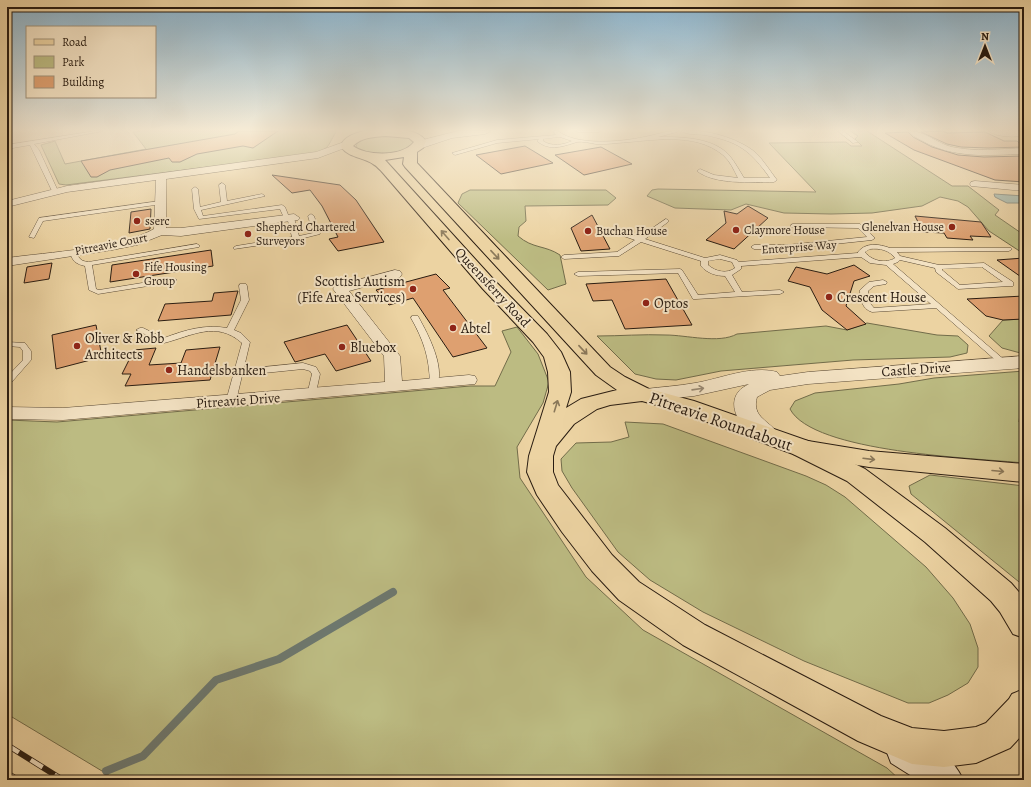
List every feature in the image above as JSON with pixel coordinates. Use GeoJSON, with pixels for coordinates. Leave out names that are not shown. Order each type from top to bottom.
{"type":"FeatureCollection","features":[{"type":"Feature","properties":{"kind":"main road","name":"Queensferry Road"},"geometry":{"type":"LineString","coordinates":[[385,168],[489,285],[540,338],[554,356],[559,372],[560,392],[544,444]]}},
{"type":"Feature","properties":{"kind":"main road","name":"Queensferry Road"},"geometry":{"type":"LineString","coordinates":[[413,168],[603,371],[617,382],[644,394]]}},
{"type":"Feature","properties":{"kind":"main road","name":"Pitreavie Roundabout"},"geometry":{"type":"LineString","coordinates":[[544,444],[566,419],[589,404],[614,397],[644,394],[686,406],[768,435],[802,448],[856,475],[902,508],[1001,592],[1011,603],[1024,625]]}},
{"type":"Feature","properties":{"kind":"main road"},"geometry":{"type":"LineString","coordinates":[[544,444],[541,456],[540,472],[546,488],[602,563],[629,591],[694,634],[870,728],[931,767],[944,780]]}},
{"type":"Feature","properties":{"kind":"main road"},"geometry":{"type":"LineString","coordinates":[[802,448],[874,459],[1024,473]]}},
{"type":"Feature","properties":{"kind":"main road"},"geometry":{"type":"LineString","coordinates":[[870,728],[912,746],[944,749],[976,745],[998,736],[1023,711]]}},
{"type":"Feature","properties":{"kind":"street"},"geometry":{"type":"LineString","coordinates":[[7,204],[55,191],[225,168]]}},
{"type":"Feature","properties":{"kind":"street","name":"Pitreavie Court"},"geometry":{"type":"LineString","coordinates":[[7,262],[130,243],[154,236],[160,231],[161,176]]}},
{"type":"Feature","properties":{"kind":"street"},"geometry":{"type":"LineString","coordinates":[[975,184],[1024,188]]}},
{"type":"Feature","properties":{"kind":"street"},"geometry":{"type":"LineString","coordinates":[[160,231],[181,232],[291,218]]}},
{"type":"Feature","properties":{"kind":"street"},"geometry":{"type":"LineString","coordinates":[[394,386],[392,356],[340,289],[395,274]]}},
{"type":"Feature","properties":{"kind":"street","name":"Castle Drive"},"geometry":{"type":"LineString","coordinates":[[768,435],[748,418],[744,406],[747,394],[764,385],[808,378],[1024,362]]}},
{"type":"Feature","properties":{"kind":"street","name":"Castle Drive"},"geometry":{"type":"LineString","coordinates":[[644,394],[701,389],[760,377],[808,378]]}},
{"type":"Feature","properties":{"kind":"street","name":"Pitreavie Drive"},"geometry":{"type":"LineString","coordinates":[[7,413],[63,414],[469,380]]}},
{"type":"Feature","properties":{"kind":"lane"},"geometry":{"type":"LineString","coordinates":[[44,168],[55,191]]}},
{"type":"Feature","properties":{"kind":"lane"},"geometry":{"type":"LineString","coordinates":[[734,168],[742,180]]}},
{"type":"Feature","properties":{"kind":"lane"},"geometry":{"type":"LineString","coordinates":[[700,171],[713,177],[742,180],[774,180],[764,168]]}},
{"type":"Feature","properties":{"kind":"lane"},"geometry":{"type":"LineString","coordinates":[[222,185],[224,203]]}},
{"type":"Feature","properties":{"kind":"lane"},"geometry":{"type":"LineString","coordinates":[[195,189],[197,209],[201,218],[282,207],[291,218],[296,238]]}},
{"type":"Feature","properties":{"kind":"lane"},"geometry":{"type":"LineString","coordinates":[[197,209],[262,196]]}},
{"type":"Feature","properties":{"kind":"lane"},"geometry":{"type":"LineString","coordinates":[[32,237],[41,219],[160,203]]}},
{"type":"Feature","properties":{"kind":"lane"},"geometry":{"type":"LineString","coordinates":[[236,248],[317,234],[310,216]]}},
{"type":"Feature","properties":{"kind":"lane"},"geometry":{"type":"LineString","coordinates":[[564,256],[619,254],[666,221]]}},
{"type":"Feature","properties":{"kind":"lane"},"geometry":{"type":"LineString","coordinates":[[754,247],[787,247],[872,238],[860,226],[793,226]]}},
{"type":"Feature","properties":{"kind":"lane","name":"Enterprise Way"},"geometry":{"type":"LineString","coordinates":[[614,231],[705,260],[712,257],[724,257],[738,264],[862,255],[876,262],[888,263],[1004,363]]}},
{"type":"Feature","properties":{"kind":"lane"},"geometry":{"type":"LineString","coordinates":[[73,252],[75,259],[81,263],[88,264],[197,246]]}},
{"type":"Feature","properties":{"kind":"lane"},"geometry":{"type":"LineString","coordinates":[[787,247],[799,259]]}},
{"type":"Feature","properties":{"kind":"lane","name":"Enterprise Way"},"geometry":{"type":"LineString","coordinates":[[862,255],[862,250],[868,247],[888,250]]}},
{"type":"Feature","properties":{"kind":"lane"},"geometry":{"type":"LineString","coordinates":[[888,250],[920,248],[967,251],[1010,249]]}},
{"type":"Feature","properties":{"kind":"lane"},"geometry":{"type":"LineString","coordinates":[[888,250],[895,253],[898,258],[939,267],[984,265],[1010,284],[958,287],[938,271],[939,267]]}},
{"type":"Feature","properties":{"kind":"lane"},"geometry":{"type":"LineString","coordinates":[[888,263],[896,261],[898,258]]}},
{"type":"Feature","properties":{"kind":"lane","name":"Enterprise Way"},"geometry":{"type":"LineString","coordinates":[[705,260],[703,263],[708,269],[727,273]]}},
{"type":"Feature","properties":{"kind":"lane"},"geometry":{"type":"LineString","coordinates":[[88,264],[94,290],[98,292],[173,280]]}},
{"type":"Feature","properties":{"kind":"lane"},"geometry":{"type":"LineString","coordinates":[[738,264],[739,268],[736,271],[727,273],[740,294]]}},
{"type":"Feature","properties":{"kind":"lane"},"geometry":{"type":"LineString","coordinates":[[578,274],[680,271],[696,297],[780,292]]}},
{"type":"Feature","properties":{"kind":"lane"},"geometry":{"type":"LineString","coordinates":[[883,282],[872,284],[864,290],[863,296],[867,305],[872,310],[938,306]]}},
{"type":"Feature","properties":{"kind":"lane"},"geometry":{"type":"LineString","coordinates":[[230,330],[245,300],[243,286]]}},
{"type":"Feature","properties":{"kind":"lane"},"geometry":{"type":"LineString","coordinates":[[415,318],[430,343],[434,359],[434,383]]}},
{"type":"Feature","properties":{"kind":"lane"},"geometry":{"type":"LineString","coordinates":[[140,330],[164,341],[188,333],[207,329],[230,330],[239,334],[246,342],[231,401]]}},
{"type":"Feature","properties":{"kind":"lane"},"geometry":{"type":"LineString","coordinates":[[7,344],[22,345],[27,351],[27,360],[7,382]]}},
{"type":"Feature","properties":{"kind":"lane"},"geometry":{"type":"LineString","coordinates":[[264,370],[303,366],[313,369],[316,374],[312,394]]}},
{"type":"Feature","properties":{"kind":"green space"},"geometry":{"type":"Polygon","coordinates":[[[51,168],[203,168],[66,185],[59,184],[51,168]]]}},
{"type":"Feature","properties":{"kind":"green space"},"geometry":{"type":"Polygon","coordinates":[[[793,168],[924,168],[952,186],[968,186],[999,210],[995,215],[1024,235],[1024,254],[989,231],[968,207],[958,201],[940,197],[922,206],[872,213],[831,214],[784,213],[746,204],[731,210],[675,208],[647,196],[652,190],[658,189],[816,192],[793,168]]]}},
{"type":"Feature","properties":{"kind":"green space"},"geometry":{"type":"Polygon","coordinates":[[[470,190],[606,190],[616,198],[608,205],[525,206],[526,221],[519,227],[518,236],[529,243],[560,255],[566,284],[548,290],[458,203],[462,194],[470,190]]]}},
{"type":"Feature","properties":{"kind":"green space"},"geometry":{"type":"Polygon","coordinates":[[[1024,319],[1024,354],[1002,348],[989,336],[1003,320],[1024,319]]]}},
{"type":"Feature","properties":{"kind":"green space"},"geometry":{"type":"Polygon","coordinates":[[[867,323],[937,335],[958,336],[968,345],[967,353],[950,357],[853,360],[721,371],[676,380],[656,379],[635,374],[597,336],[674,335],[712,339],[730,337],[737,334],[826,326],[847,330],[867,323]]]}},
{"type":"Feature","properties":{"kind":"green space"},"geometry":{"type":"Polygon","coordinates":[[[517,327],[538,354],[549,382],[543,403],[517,447],[520,478],[586,577],[643,630],[887,768],[900,780],[117,780],[7,714],[7,420],[57,422],[470,386],[495,386],[511,352],[502,331],[517,327]]]}},
{"type":"Feature","properties":{"kind":"green space"},"geometry":{"type":"Polygon","coordinates":[[[1024,371],[1024,390],[1020,391],[1021,405],[1019,422],[1024,425],[1024,463],[898,451],[861,444],[830,435],[805,424],[790,409],[795,401],[815,393],[899,384],[934,378],[1024,371]]]}},
{"type":"Feature","properties":{"kind":"green space"},"geometry":{"type":"Polygon","coordinates":[[[625,422],[663,424],[806,476],[826,485],[845,497],[926,567],[953,598],[970,624],[978,648],[978,667],[968,683],[948,695],[929,703],[908,703],[804,661],[703,612],[650,580],[618,552],[572,488],[562,471],[561,459],[576,443],[611,442],[629,437],[625,422]]]}},
{"type":"Feature","properties":{"kind":"green space"},"geometry":{"type":"Polygon","coordinates":[[[930,475],[1024,486],[1024,586],[911,494],[909,486],[930,475]]]}},
{"type":"Feature","properties":{"kind":"water"},"geometry":{"type":"Polygon","coordinates":[[[994,194],[1024,196],[1024,203],[1007,203],[995,197],[994,194]]]}},
{"type":"Feature","properties":{"kind":"building"},"geometry":{"type":"Polygon","coordinates":[[[85,168],[121,168],[110,170],[97,177],[91,177],[85,168]]]}},
{"type":"Feature","properties":{"kind":"building"},"geometry":{"type":"Polygon","coordinates":[[[493,168],[531,168],[501,174],[493,168]]]}},
{"type":"Feature","properties":{"kind":"building"},"geometry":{"type":"Polygon","coordinates":[[[573,168],[616,168],[584,175],[573,168]]]}},
{"type":"Feature","properties":{"kind":"building"},"geometry":{"type":"Polygon","coordinates":[[[962,168],[1024,168],[1024,182],[995,180],[962,168]]]}},
{"type":"Feature","properties":{"kind":"building"},"geometry":{"type":"Polygon","coordinates":[[[272,175],[340,185],[356,200],[384,242],[338,251],[329,239],[338,237],[322,206],[310,190],[292,193],[272,175]]]}},
{"type":"Feature","properties":{"kind":"building","name":"Claymore House"},"geometry":{"type":"Polygon","coordinates":[[[748,206],[768,218],[734,249],[706,240],[726,223],[724,211],[737,214],[748,206]]]}},
{"type":"Feature","properties":{"kind":"building","name":"sserc"},"geometry":{"type":"Polygon","coordinates":[[[151,209],[150,229],[129,233],[131,212],[151,209]]]}},
{"type":"Feature","properties":{"kind":"building"},"geometry":{"type":"Polygon","coordinates":[[[592,215],[610,249],[581,251],[571,228],[592,215]]]}},
{"type":"Feature","properties":{"kind":"building","name":"Glenelvan House"},"geometry":{"type":"Polygon","coordinates":[[[915,216],[981,222],[991,237],[970,236],[973,240],[947,238],[944,233],[923,232],[915,216]]]}},
{"type":"Feature","properties":{"kind":"building","name":"Fife Housing Group"},"geometry":{"type":"Polygon","coordinates":[[[211,250],[213,266],[110,282],[112,265],[211,250]]]}},
{"type":"Feature","properties":{"kind":"building"},"geometry":{"type":"Polygon","coordinates":[[[1024,258],[1024,279],[997,260],[1024,258]]]}},
{"type":"Feature","properties":{"kind":"building"},"geometry":{"type":"Polygon","coordinates":[[[52,263],[49,279],[24,283],[27,267],[52,263]]]}},
{"type":"Feature","properties":{"kind":"building","name":"Crescent House"},"geometry":{"type":"Polygon","coordinates":[[[854,265],[870,276],[854,281],[846,306],[866,324],[847,330],[822,310],[810,287],[788,281],[796,267],[827,274],[854,265]]]}},
{"type":"Feature","properties":{"kind":"building"},"geometry":{"type":"Polygon","coordinates":[[[436,274],[450,288],[443,290],[487,348],[453,357],[413,298],[389,305],[376,290],[436,274]]]}},
{"type":"Feature","properties":{"kind":"building","name":"Optos"},"geometry":{"type":"Polygon","coordinates":[[[666,279],[692,325],[625,329],[612,300],[593,301],[586,284],[666,279]]]}},
{"type":"Feature","properties":{"kind":"building"},"geometry":{"type":"Polygon","coordinates":[[[238,291],[231,315],[158,321],[165,304],[212,301],[214,293],[238,291]]]}},
{"type":"Feature","properties":{"kind":"building"},"geometry":{"type":"Polygon","coordinates":[[[1024,296],[1024,319],[1003,320],[986,316],[967,299],[1024,296]]]}},
{"type":"Feature","properties":{"kind":"building","name":"Oliver & Robb Architects"},"geometry":{"type":"Polygon","coordinates":[[[96,325],[102,357],[56,369],[52,335],[96,325]]]}},
{"type":"Feature","properties":{"kind":"building"},"geometry":{"type":"Polygon","coordinates":[[[347,325],[371,361],[336,371],[325,354],[295,362],[284,342],[347,325]]]}},
{"type":"Feature","properties":{"kind":"building","name":"Handelsbanken"},"geometry":{"type":"Polygon","coordinates":[[[220,347],[210,380],[125,386],[131,374],[122,374],[134,350],[156,348],[149,365],[181,363],[186,350],[220,347]]]}},
{"type":"Feature","properties":{"kind":"waterway"},"geometry":{"type":"LineString","coordinates":[[106,771],[143,756],[216,680],[279,659],[393,592]]}},
{"type":"Feature","properties":{"kind":"railway"},"geometry":{"type":"LineString","coordinates":[[7,745],[63,780]]}},
{"type":"Feature","properties":{"kind":"railway"},"geometry":{"type":"LineString","coordinates":[[7,773],[18,780]]}},
{"type":"Feature","properties":{"kind":"place","name":"sserc"},"geometry":{"type":"Point","coordinates":[137,221]}},
{"type":"Feature","properties":{"kind":"place","name":"Glenelvan House"},"geometry":{"type":"Point","coordinates":[952,227]}},
{"type":"Feature","properties":{"kind":"place","name":"Claymore House"},"geometry":{"type":"Point","coordinates":[736,230]}},
{"type":"Feature","properties":{"kind":"place","name":"Buchan House"},"geometry":{"type":"Point","coordinates":[588,231]}},
{"type":"Feature","properties":{"kind":"place","name":"Shepherd Chartered Surveyors"},"geometry":{"type":"Point","coordinates":[248,234]}},
{"type":"Feature","properties":{"kind":"place","name":"Fife Housing Group"},"geometry":{"type":"Point","coordinates":[136,274]}},
{"type":"Feature","properties":{"kind":"place","name":"Scottish Autism (Fife Area Services)"},"geometry":{"type":"Point","coordinates":[413,289]}},
{"type":"Feature","properties":{"kind":"place","name":"Crescent House"},"geometry":{"type":"Point","coordinates":[829,297]}},
{"type":"Feature","properties":{"kind":"place","name":"Optos"},"geometry":{"type":"Point","coordinates":[646,303]}},
{"type":"Feature","properties":{"kind":"place","name":"Abtel"},"geometry":{"type":"Point","coordinates":[453,328]}},
{"type":"Feature","properties":{"kind":"place","name":"Oliver & Robb Architects"},"geometry":{"type":"Point","coordinates":[77,346]}},
{"type":"Feature","properties":{"kind":"place","name":"Bluebox"},"geometry":{"type":"Point","coordinates":[342,347]}},
{"type":"Feature","properties":{"kind":"place","name":"Handelsbanken"},"geometry":{"type":"Point","coordinates":[169,370]}}]}
